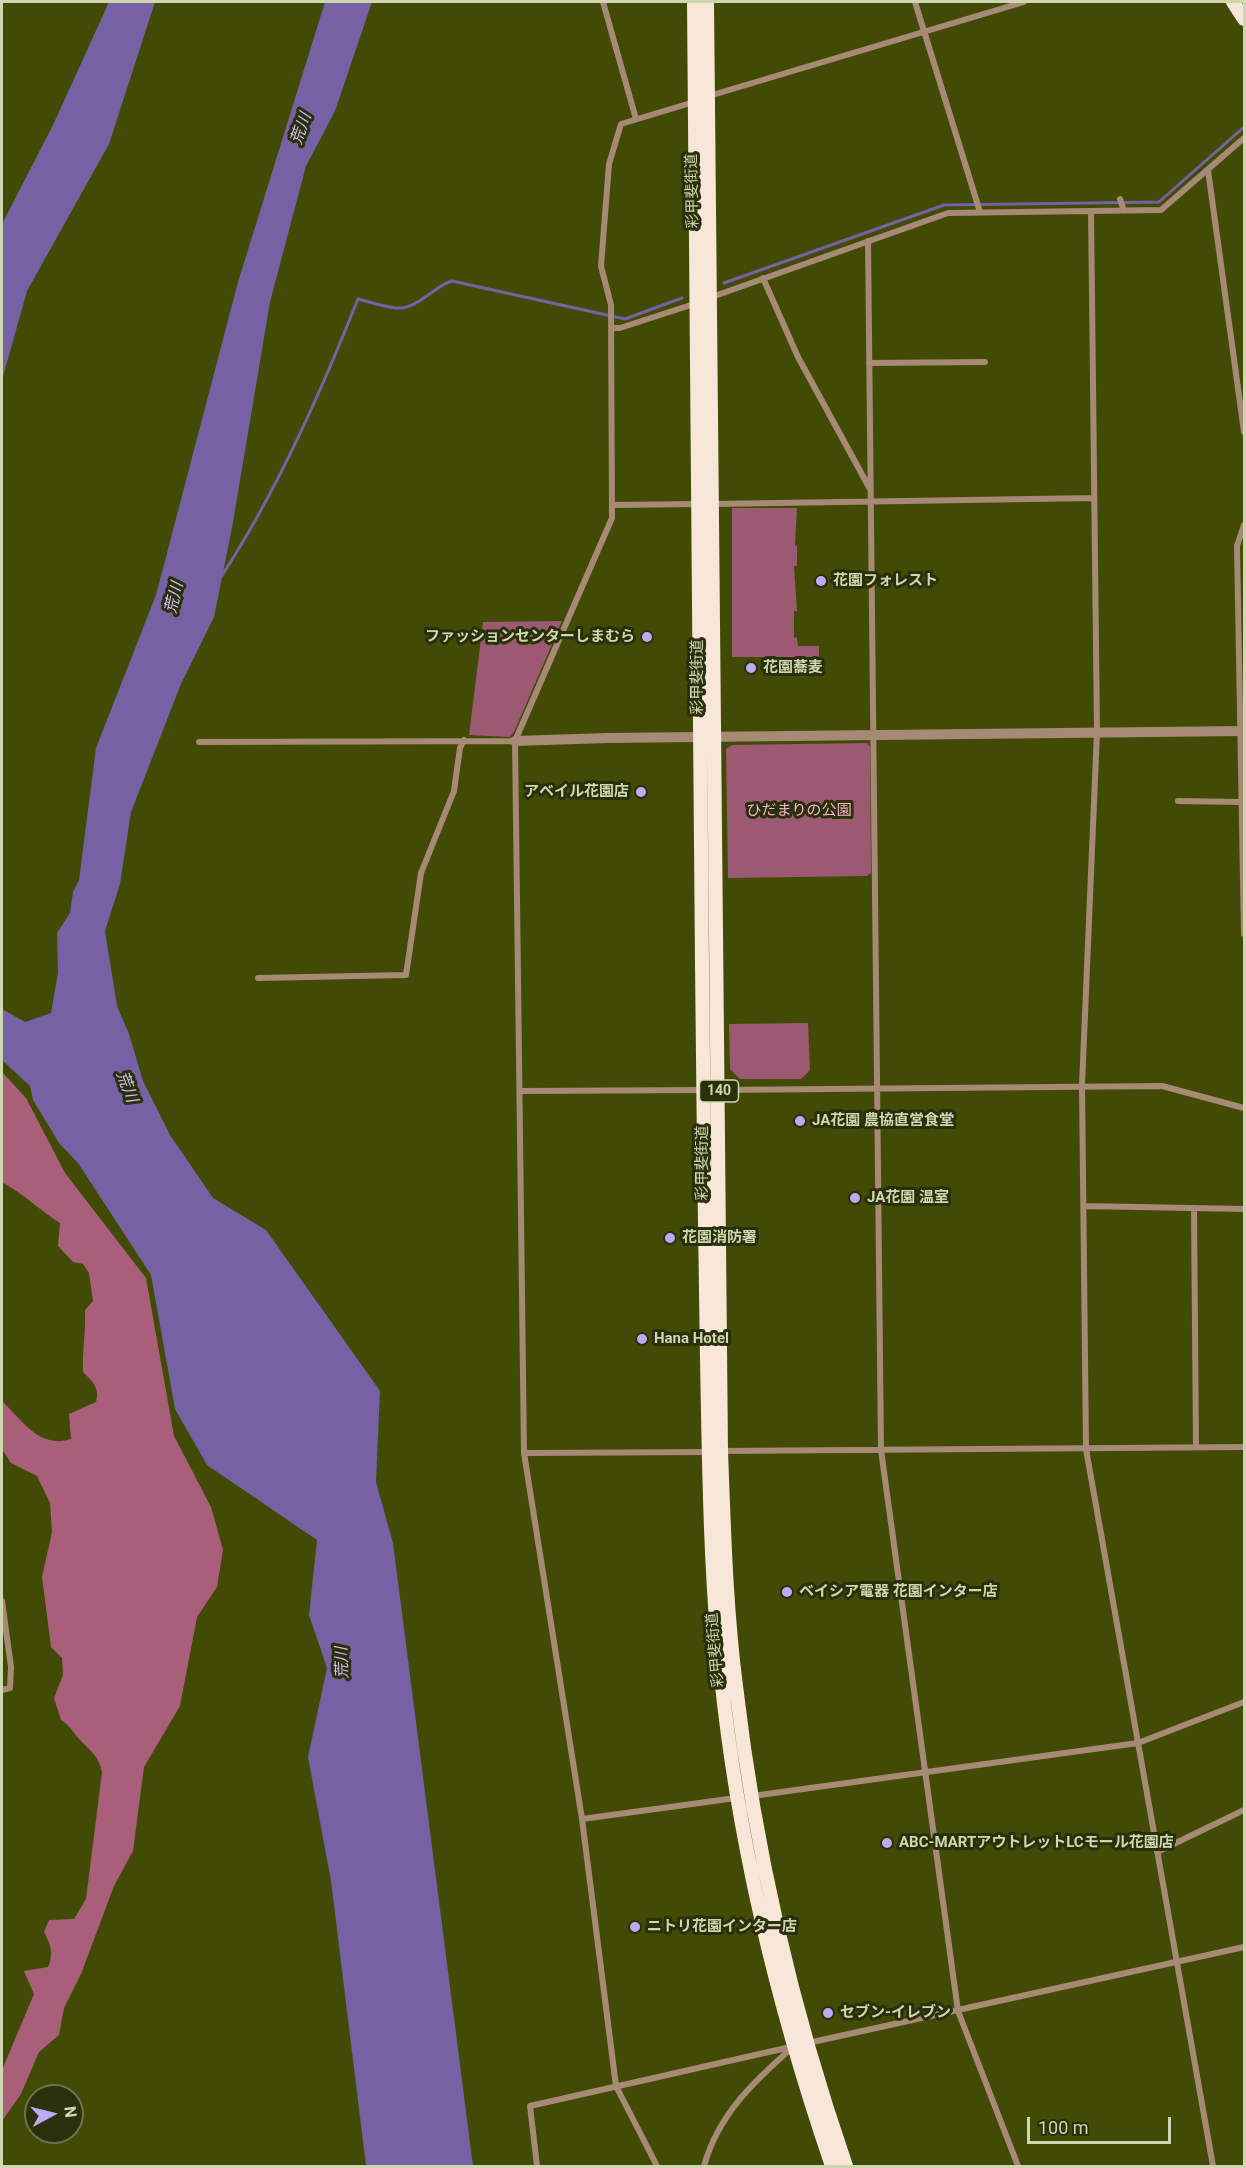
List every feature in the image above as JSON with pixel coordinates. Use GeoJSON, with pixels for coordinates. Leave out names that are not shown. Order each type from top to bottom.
{"type":"FeatureCollection","features":[{"type":"Feature","properties":{"kind":"highway","name":"彩甲斐街道"},"geometry":{"type":"LineString","coordinates":[[694,2],[711,297],[713,504],[702,1090],[715,1451],[744,1797],[782,1953],[800,2045],[832,2166]]}},
{"type":"Feature","properties":{"kind":"highway","name":"彩甲斐街道"},"geometry":{"type":"LineString","coordinates":[[707,2],[701,99],[696,304],[699,504],[720,1090],[715,1451]]}},
{"type":"Feature","properties":{"kind":"highway"},"geometry":{"type":"LineString","coordinates":[[1233,2],[1245,19]]}},
{"type":"Feature","properties":{"kind":"highway","name":"彩甲斐街道"},"geometry":{"type":"LineString","coordinates":[[800,2045],[846,2166]]}},
{"type":"Feature","properties":{"kind":"street"},"geometry":{"type":"LineString","coordinates":[[603,2],[636,119]]}},
{"type":"Feature","properties":{"kind":"street"},"geometry":{"type":"LineString","coordinates":[[915,2],[980,212]]}},
{"type":"Feature","properties":{"kind":"street"},"geometry":{"type":"LineString","coordinates":[[657,2166],[616,2086],[582,1819],[524,1454],[515,741],[612,518],[611,311],[601,266],[609,164],[621,123],[924,30],[1024,2]]}},
{"type":"Feature","properties":{"kind":"street"},"geometry":{"type":"LineString","coordinates":[[611,324],[620,328],[696,304],[948,213],[1161,210],[1245,138]]}},
{"type":"Feature","properties":{"kind":"street"},"geometry":{"type":"LineString","coordinates":[[1208,170],[1245,432]]}},
{"type":"Feature","properties":{"kind":"street"},"geometry":{"type":"LineString","coordinates":[[1120,199],[1124,211]]}},
{"type":"Feature","properties":{"kind":"street"},"geometry":{"type":"LineString","coordinates":[[1091,211],[1097,732],[1082,1085],[1086,1449],[1213,2166]]}},
{"type":"Feature","properties":{"kind":"street"},"geometry":{"type":"LineString","coordinates":[[868,241],[881,1450],[958,2011],[1018,2166]]}},
{"type":"Feature","properties":{"kind":"street"},"geometry":{"type":"LineString","coordinates":[[764,278],[803,367],[870,489]]}},
{"type":"Feature","properties":{"kind":"street"},"geometry":{"type":"LineString","coordinates":[[869,363],[985,362]]}},
{"type":"Feature","properties":{"kind":"street"},"geometry":{"type":"LineString","coordinates":[[713,504],[1094,498]]}},
{"type":"Feature","properties":{"kind":"street"},"geometry":{"type":"LineString","coordinates":[[613,505],[699,504]]}},
{"type":"Feature","properties":{"kind":"street"},"geometry":{"type":"LineString","coordinates":[[1245,525],[1238,546],[1245,934]]}},
{"type":"Feature","properties":{"kind":"street"},"geometry":{"type":"LineString","coordinates":[[199,742],[515,741],[708,736],[1242,731]]}},
{"type":"Feature","properties":{"kind":"street"},"geometry":{"type":"LineString","coordinates":[[258,978],[406,975],[421,873],[454,790],[460,748],[464,740]]}},
{"type":"Feature","properties":{"kind":"street"},"geometry":{"type":"LineString","coordinates":[[1178,801],[1241,802]]}},
{"type":"Feature","properties":{"kind":"street"},"geometry":{"type":"LineString","coordinates":[[520,1091],[1162,1086],[1245,1108]]}},
{"type":"Feature","properties":{"kind":"street"},"geometry":{"type":"LineString","coordinates":[[1084,1206],[1245,1209]]}},
{"type":"Feature","properties":{"kind":"street"},"geometry":{"type":"LineString","coordinates":[[1194,1208],[1196,1447]]}},
{"type":"Feature","properties":{"kind":"street"},"geometry":{"type":"LineString","coordinates":[[524,1454],[1245,1447]]}},
{"type":"Feature","properties":{"kind":"street"},"geometry":{"type":"LineString","coordinates":[[2,1601],[11,1667],[10,1688],[2,1690]]}},
{"type":"Feature","properties":{"kind":"street"},"geometry":{"type":"LineString","coordinates":[[582,1819],[1138,1743],[1245,1702]]}},
{"type":"Feature","properties":{"kind":"street"},"geometry":{"type":"LineString","coordinates":[[1157,1852],[1245,1810]]}},
{"type":"Feature","properties":{"kind":"street"},"geometry":{"type":"LineString","coordinates":[[537,2166],[530,2106],[1245,1947]]}},
{"type":"Feature","properties":{"kind":"street"},"geometry":{"type":"LineString","coordinates":[[704,2166],[721,2123],[741,2097],[800,2045]]}},
{"type":"Feature","properties":{"kind":"green space"},"geometry":{"type":"Polygon","coordinates":[[[732,508],[797,508],[795,545],[797,546],[797,566],[794,566],[797,611],[794,611],[794,637],[797,638],[798,646],[819,646],[819,657],[732,657],[732,508]]]}},
{"type":"Feature","properties":{"kind":"green space"},"geometry":{"type":"Polygon","coordinates":[[[562,621],[510,737],[469,735],[483,622],[562,621]]]}},
{"type":"Feature","properties":{"kind":"green space","name":"ひだまりの公園"},"geometry":{"type":"Polygon","coordinates":[[[867,743],[870,747],[871,873],[867,876],[728,878],[726,749],[732,745],[867,743]]]}},
{"type":"Feature","properties":{"kind":"green space"},"geometry":{"type":"Polygon","coordinates":[[[808,1023],[810,1070],[801,1079],[740,1079],[730,1069],[729,1024],[808,1023]]]}},
{"type":"Feature","properties":{"kind":"shaded area"},"geometry":{"type":"Polygon","coordinates":[[[2,1072],[26,1098],[65,1173],[146,1278],[174,1436],[211,1507],[223,1550],[217,1587],[197,1617],[180,1706],[144,1767],[133,1851],[114,1886],[81,1974],[64,2008],[59,2035],[39,2052],[21,2094],[2,2121],[2,2070],[34,1994],[24,1971],[48,1967],[51,1958],[50,1949],[44,1932],[49,1920],[74,1919],[86,1899],[102,1772],[94,1755],[61,1720],[54,1698],[63,1675],[62,1658],[51,1647],[42,1577],[52,1532],[50,1503],[37,1476],[11,1463],[2,1449],[2,1401],[32,1431],[41,1437],[60,1441],[71,1439],[69,1414],[96,1402],[96,1389],[93,1382],[83,1372],[85,1310],[93,1301],[89,1273],[83,1264],[73,1262],[58,1246],[60,1223],[3,1183],[2,1072]]]}},
{"type":"Feature","properties":{"kind":"water"},"geometry":{"type":"Polygon","coordinates":[[[109,2],[155,2],[109,144],[27,291],[2,380],[2,224],[53,125],[109,2]]]}},
{"type":"Feature","properties":{"kind":"water","name":"荒川"},"geometry":{"type":"Polygon","coordinates":[[[325,2],[372,2],[335,111],[306,166],[270,302],[232,528],[214,617],[181,684],[131,812],[120,884],[105,931],[117,1006],[129,1034],[143,1081],[170,1135],[213,1198],[266,1230],[380,1391],[376,1482],[393,1543],[473,2166],[366,2166],[331,1881],[308,1757],[327,1668],[309,1615],[317,1540],[207,1465],[175,1409],[151,1275],[78,1163],[59,1143],[33,1100],[30,1086],[2,1060],[2,1009],[25,1022],[51,1013],[58,973],[57,933],[70,913],[73,892],[79,880],[96,748],[156,595],[238,282],[325,2]]]}},
{"type":"Feature","properties":{"kind":"waterway"},"geometry":{"type":"LineString","coordinates":[[724,283],[944,205],[1159,202],[1244,127]]}},
{"type":"Feature","properties":{"kind":"waterway"},"geometry":{"type":"LineString","coordinates":[[221,577],[261,511],[279,476],[358,299],[387,307],[404,308],[452,281],[625,319],[682,298]]}},
{"type":"Feature","properties":{"kind":"place","name":"花園フォレスト"},"geometry":{"type":"Point","coordinates":[821,581]}},
{"type":"Feature","properties":{"kind":"place","name":"ファッションセンターしまむら"},"geometry":{"type":"Point","coordinates":[647,637]}},
{"type":"Feature","properties":{"kind":"place","name":"花園蕎麦"},"geometry":{"type":"Point","coordinates":[751,668]}},
{"type":"Feature","properties":{"kind":"place","name":"アベイル花園店"},"geometry":{"type":"Point","coordinates":[641,792]}},
{"type":"Feature","properties":{"kind":"place","name":"JA花園 農協直営食堂"},"geometry":{"type":"Point","coordinates":[800,1121]}},
{"type":"Feature","properties":{"kind":"place","name":"JA花園 温室"},"geometry":{"type":"Point","coordinates":[855,1198]}},
{"type":"Feature","properties":{"kind":"place","name":"花園消防署"},"geometry":{"type":"Point","coordinates":[670,1238]}},
{"type":"Feature","properties":{"kind":"place","name":"Hana Hotel"},"geometry":{"type":"Point","coordinates":[642,1339]}},
{"type":"Feature","properties":{"kind":"place","name":"ベイシア電器 花園インター店"},"geometry":{"type":"Point","coordinates":[787,1592]}},
{"type":"Feature","properties":{"kind":"place","name":"ABC-MARTアウトレットLCモール花園店"},"geometry":{"type":"Point","coordinates":[887,1843]}},
{"type":"Feature","properties":{"kind":"place","name":"ニトリ花園インター店"},"geometry":{"type":"Point","coordinates":[635,1927]}},
{"type":"Feature","properties":{"kind":"place","name":"セブン-イレブン"},"geometry":{"type":"Point","coordinates":[828,2013]}}]}
